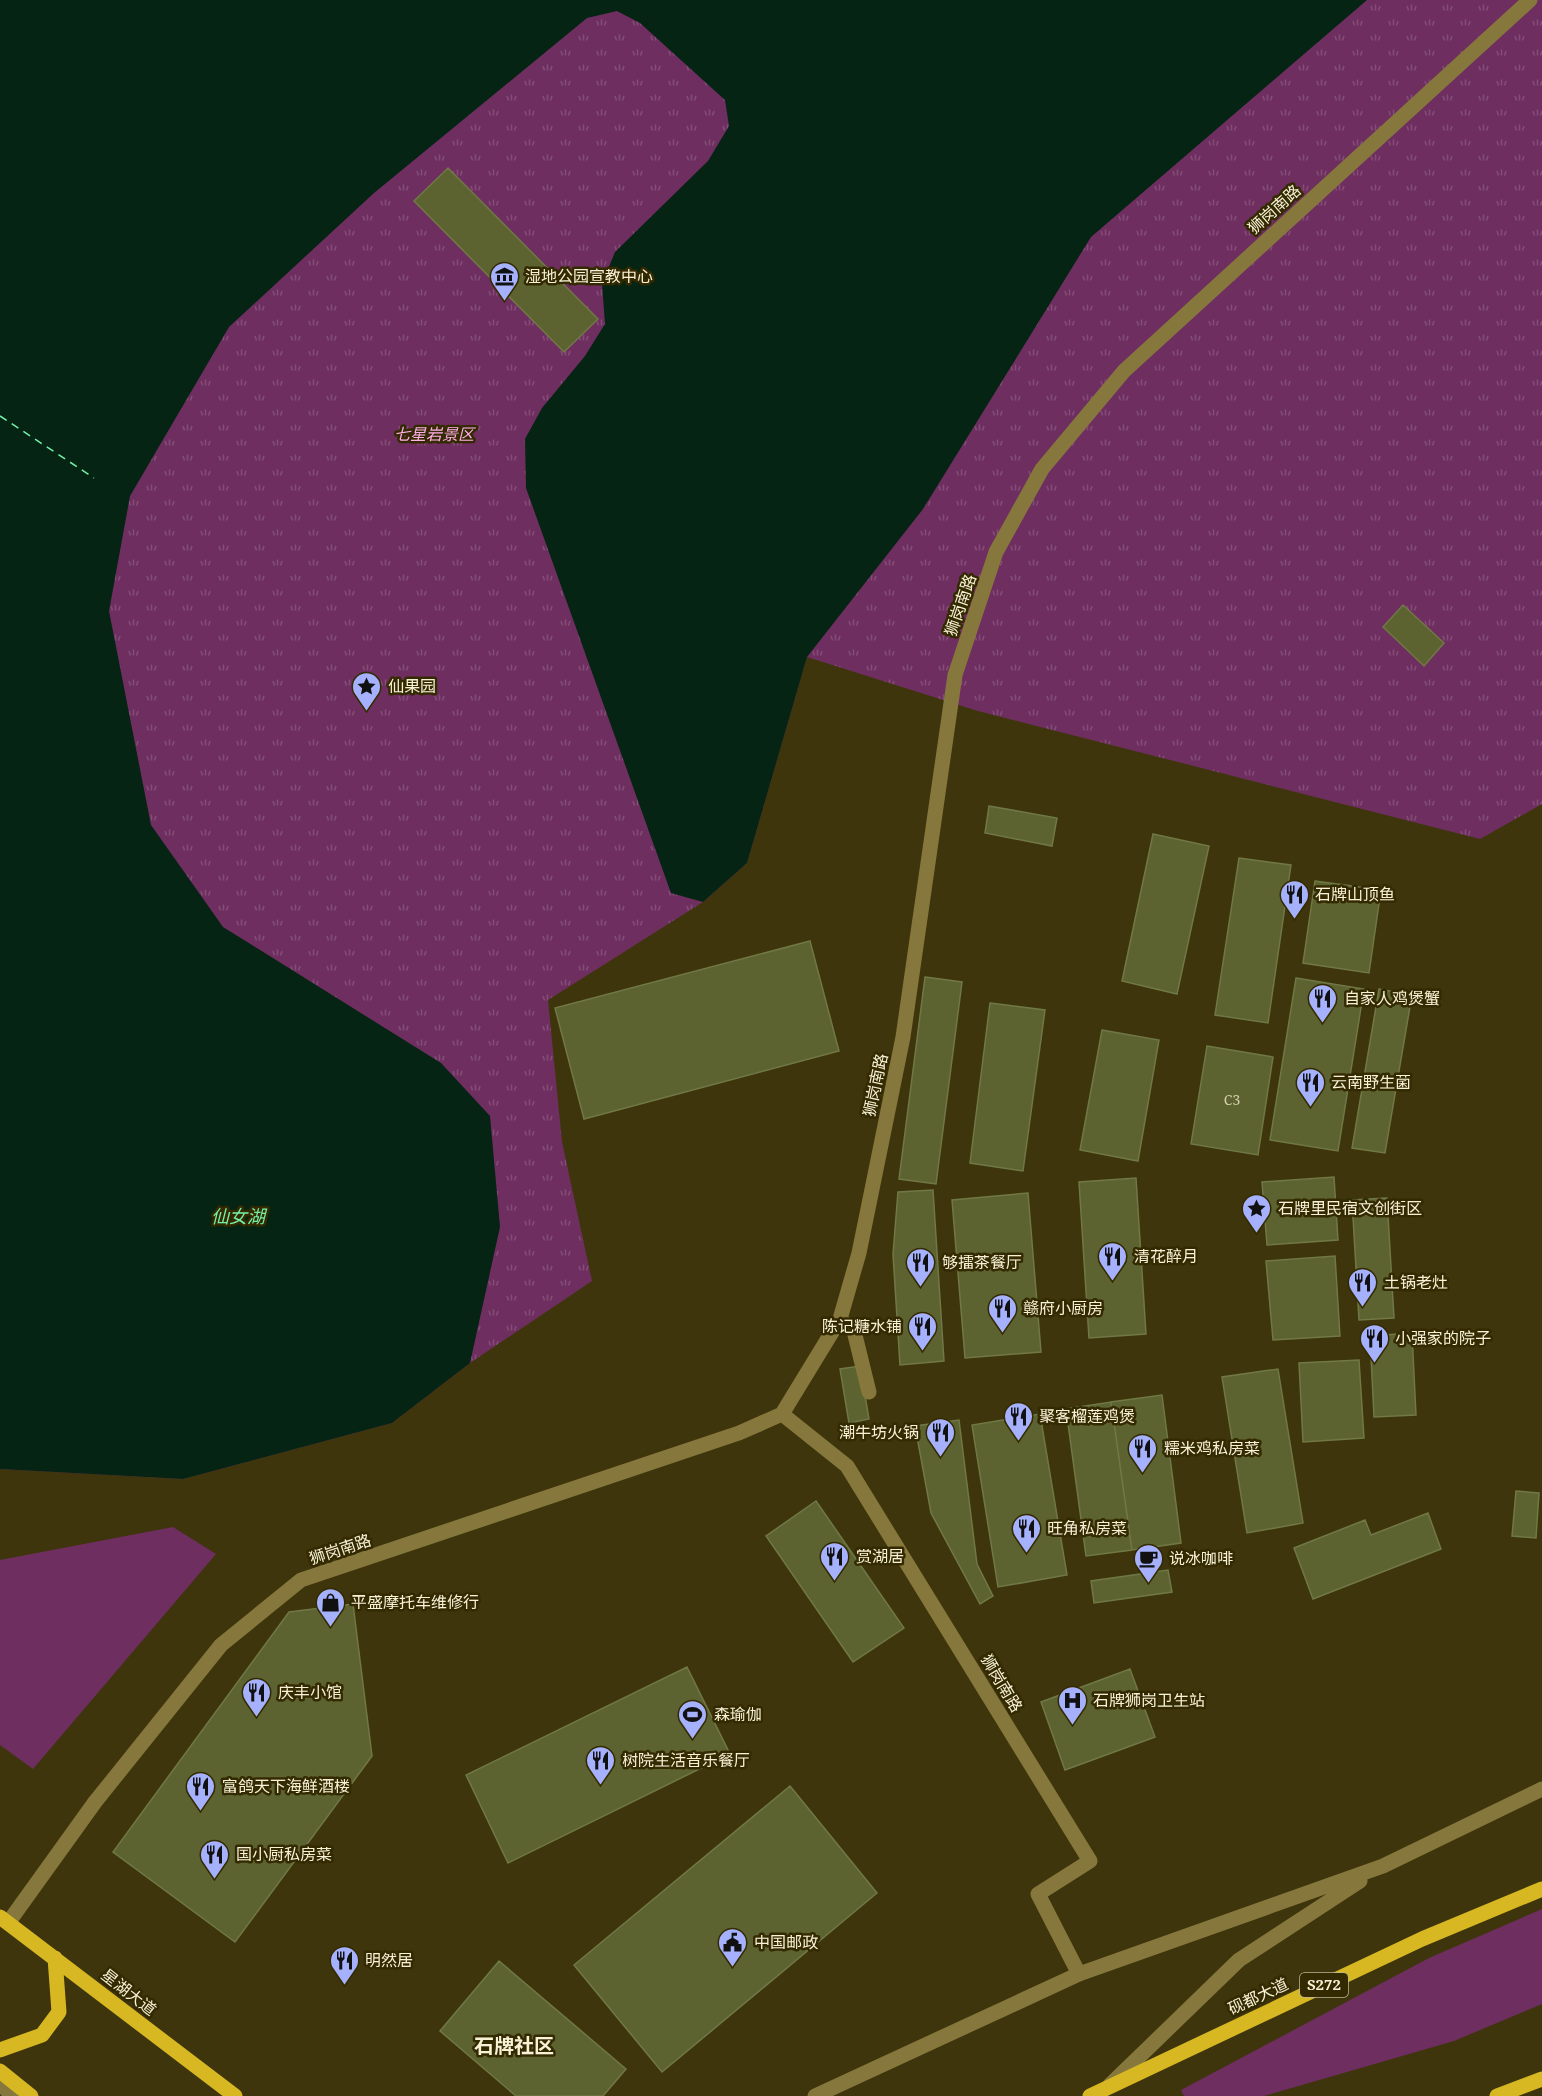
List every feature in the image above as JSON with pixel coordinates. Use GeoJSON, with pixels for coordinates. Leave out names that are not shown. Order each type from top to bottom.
{"type":"FeatureCollection","features":[{"type":"Feature","properties":{"kind":"main road","name":"砚都大道"},"geometry":{"type":"LineString","coordinates":[[1090,2096],[1111,2092],[1422,1939],[1542,1888]]}},
{"type":"Feature","properties":{"kind":"main road","name":"星湖大道"},"geometry":{"type":"LineString","coordinates":[[4,1920],[235,2096]]}},
{"type":"Feature","properties":{"kind":"main road"},"geometry":{"type":"LineString","coordinates":[[0,2050],[42,2035],[59,2012],[55,1958]]}},
{"type":"Feature","properties":{"kind":"main road"},"geometry":{"type":"LineString","coordinates":[[0,2071],[31,2096]]}},
{"type":"Feature","properties":{"kind":"main road"},"geometry":{"type":"LineString","coordinates":[[1497,2096],[1542,2079]]}},
{"type":"Feature","properties":{"kind":"street","name":"狮岗南路"},"geometry":{"type":"LineString","coordinates":[[4,1920],[221,1645],[302,1581],[739,1433],[782,1414],[840,1319],[859,1253],[903,1037],[955,675],[996,552],[1042,470],[1124,371],[1530,0]]}},
{"type":"Feature","properties":{"kind":"street"},"geometry":{"type":"LineString","coordinates":[[840,1319],[854,1331],[869,1392]]}},
{"type":"Feature","properties":{"kind":"street","name":"狮岗南路"},"geometry":{"type":"LineString","coordinates":[[782,1414],[847,1466],[1089,1861],[1038,1894],[1079,1974]]}},
{"type":"Feature","properties":{"kind":"street"},"geometry":{"type":"LineString","coordinates":[[815,2096],[1079,1974],[1383,1866],[1542,1789]]}},
{"type":"Feature","properties":{"kind":"street"},"geometry":{"type":"LineString","coordinates":[[1111,2092],[1239,1960],[1383,1866]]}},
{"type":"Feature","properties":{"kind":"street"},"geometry":{"type":"LineString","coordinates":[[0,2081],[11,2096]]}},
{"type":"Feature","properties":{"kind":"green space","name":"七星岩景区"},"geometry":{"type":"Polygon","coordinates":[[[0,0],[1542,0],[1542,804],[1480,839],[978,711],[807,657],[747,863],[703,902],[548,1000],[562,1142],[592,1281],[470,1363],[392,1423],[183,1479],[0,1469],[0,0]]]}},
{"type":"Feature","properties":{"kind":"green space"},"geometry":{"type":"Polygon","coordinates":[[[173,1527],[216,1554],[33,1769],[0,1745],[0,1560],[173,1527]]]}},
{"type":"Feature","properties":{"kind":"green space"},"geometry":{"type":"Polygon","coordinates":[[[1542,1909],[1542,2004],[1454,2041],[1264,2096],[1184,2096],[1181,2090],[1429,1958],[1542,1909]]]}},
{"type":"Feature","properties":{"kind":"water","name":"仙女湖"},"geometry":{"type":"Polygon","coordinates":[[[0,0],[1367,0],[1091,237],[923,509],[807,657],[747,863],[703,902],[671,893],[526,488],[525,439],[542,408],[585,356],[605,324],[602,284],[615,252],[708,161],[729,126],[725,100],[640,23],[617,11],[587,18],[374,193],[229,327],[130,496],[109,611],[151,825],[223,927],[441,1063],[490,1116],[500,1227],[470,1363],[392,1423],[183,1479],[0,1469],[0,0]]]}},
{"type":"Feature","properties":{"kind":"building"},"geometry":{"type":"Polygon","coordinates":[[[448,168],[598,319],[564,352],[414,201],[448,168]]]}},
{"type":"Feature","properties":{"kind":"building"},"geometry":{"type":"Polygon","coordinates":[[[1403,605],[1444,643],[1424,666],[1383,627],[1403,605]]]}},
{"type":"Feature","properties":{"kind":"building"},"geometry":{"type":"Polygon","coordinates":[[[989,806],[1057,818],[1052,846],[985,833],[989,806]]]}},
{"type":"Feature","properties":{"kind":"building"},"geometry":{"type":"Polygon","coordinates":[[[1153,834],[1209,846],[1177,994],[1122,981],[1153,834]]]}},
{"type":"Feature","properties":{"kind":"building"},"geometry":{"type":"Polygon","coordinates":[[[1239,858],[1291,865],[1268,1023],[1215,1015],[1239,858]]]}},
{"type":"Feature","properties":{"kind":"building"},"geometry":{"type":"Polygon","coordinates":[[[1315,881],[1381,890],[1369,973],[1303,963],[1315,881]]]}},
{"type":"Feature","properties":{"kind":"building"},"geometry":{"type":"Polygon","coordinates":[[[810,941],[839,1051],[584,1119],[555,1008],[810,941]]]}},
{"type":"Feature","properties":{"kind":"building"},"geometry":{"type":"Polygon","coordinates":[[[925,977],[962,982],[936,1184],[899,1179],[925,977]]]}},
{"type":"Feature","properties":{"kind":"building"},"geometry":{"type":"Polygon","coordinates":[[[1296,978],[1364,989],[1338,1151],[1270,1140],[1296,978]]]}},
{"type":"Feature","properties":{"kind":"building"},"geometry":{"type":"Polygon","coordinates":[[[1379,989],[1412,995],[1385,1153],[1352,1148],[1379,989]]]}},
{"type":"Feature","properties":{"kind":"building"},"geometry":{"type":"Polygon","coordinates":[[[990,1003],[1045,1010],[1023,1171],[970,1163],[990,1003]]]}},
{"type":"Feature","properties":{"kind":"building"},"geometry":{"type":"Polygon","coordinates":[[[1102,1030],[1159,1040],[1138,1161],[1080,1150],[1102,1030]]]}},
{"type":"Feature","properties":{"kind":"building"},"geometry":{"type":"Polygon","coordinates":[[[1207,1046],[1273,1057],[1258,1155],[1191,1144],[1207,1046]]]}},
{"type":"Feature","properties":{"kind":"building"},"geometry":{"type":"Polygon","coordinates":[[[1334,1177],[1338,1240],[1267,1245],[1262,1182],[1334,1177]]]}},
{"type":"Feature","properties":{"kind":"building"},"geometry":{"type":"Polygon","coordinates":[[[1136,1178],[1146,1334],[1089,1338],[1079,1182],[1136,1178]]]}},
{"type":"Feature","properties":{"kind":"building"},"geometry":{"type":"Polygon","coordinates":[[[933,1190],[944,1361],[900,1365],[893,1254],[898,1192],[933,1190]]]}},
{"type":"Feature","properties":{"kind":"building"},"geometry":{"type":"Polygon","coordinates":[[[1028,1193],[1041,1352],[965,1358],[952,1200],[1028,1193]]]}},
{"type":"Feature","properties":{"kind":"building"},"geometry":{"type":"Polygon","coordinates":[[[1387,1198],[1394,1318],[1359,1320],[1352,1200],[1387,1198]]]}},
{"type":"Feature","properties":{"kind":"building"},"geometry":{"type":"Polygon","coordinates":[[[1335,1256],[1340,1336],[1273,1340],[1266,1261],[1335,1256]]]}},
{"type":"Feature","properties":{"kind":"building"},"geometry":{"type":"Polygon","coordinates":[[[1412,1333],[1416,1415],[1374,1417],[1370,1336],[1412,1333]]]}},
{"type":"Feature","properties":{"kind":"building"},"geometry":{"type":"Polygon","coordinates":[[[1359,1360],[1364,1438],[1303,1442],[1299,1363],[1359,1360]]]}},
{"type":"Feature","properties":{"kind":"building"},"geometry":{"type":"Polygon","coordinates":[[[860,1366],[869,1419],[849,1423],[840,1369],[860,1366]]]}},
{"type":"Feature","properties":{"kind":"building"},"geometry":{"type":"Polygon","coordinates":[[[1278,1369],[1303,1523],[1247,1533],[1222,1377],[1278,1369]]]}},
{"type":"Feature","properties":{"kind":"building"},"geometry":{"type":"Polygon","coordinates":[[[1162,1395],[1181,1543],[1132,1550],[1111,1402],[1162,1395]]]}},
{"type":"Feature","properties":{"kind":"building"},"geometry":{"type":"Polygon","coordinates":[[[1111,1402],[1132,1550],[1086,1556],[1066,1409],[1111,1402]]]}},
{"type":"Feature","properties":{"kind":"building"},"geometry":{"type":"Polygon","coordinates":[[[1040,1414],[1067,1575],[998,1587],[972,1425],[1040,1414]]]}},
{"type":"Feature","properties":{"kind":"building"},"geometry":{"type":"Polygon","coordinates":[[[959,1420],[977,1564],[993,1596],[980,1604],[931,1513],[915,1426],[959,1420]]]}},
{"type":"Feature","properties":{"kind":"building"},"geometry":{"type":"Polygon","coordinates":[[[1516,1491],[1539,1493],[1536,1538],[1512,1536],[1516,1491]]]}},
{"type":"Feature","properties":{"kind":"building","name":"赏湖居"},"geometry":{"type":"Polygon","coordinates":[[[816,1501],[904,1628],[853,1662],[766,1536],[816,1501]]]}},
{"type":"Feature","properties":{"kind":"building"},"geometry":{"type":"Polygon","coordinates":[[[1428,1513],[1441,1549],[1313,1599],[1294,1548],[1365,1520],[1371,1535],[1428,1513]]]}},
{"type":"Feature","properties":{"kind":"building"},"geometry":{"type":"Polygon","coordinates":[[[1168,1570],[1172,1592],[1094,1603],[1091,1581],[1168,1570]]]}},
{"type":"Feature","properties":{"kind":"building"},"geometry":{"type":"Polygon","coordinates":[[[353,1604],[372,1756],[235,1942],[113,1852],[289,1612],[353,1604]]]}},
{"type":"Feature","properties":{"kind":"building"},"geometry":{"type":"Polygon","coordinates":[[[687,1667],[730,1754],[508,1863],[466,1775],[687,1667]]]}},
{"type":"Feature","properties":{"kind":"building"},"geometry":{"type":"Polygon","coordinates":[[[1130,1669],[1155,1737],[1065,1770],[1041,1702],[1130,1669]]]}},
{"type":"Feature","properties":{"kind":"building"},"geometry":{"type":"Polygon","coordinates":[[[790,1786],[877,1893],[662,2072],[574,1965],[790,1786]]]}},
{"type":"Feature","properties":{"kind":"building"},"geometry":{"type":"Polygon","coordinates":[[[499,1961],[626,2069],[603,2096],[516,2096],[440,2031],[499,1961]]]}},
{"type":"Feature","properties":{"kind":"ferry route"},"geometry":{"type":"LineString","coordinates":[[0,416],[94,478]]}},
{"type":"Feature","properties":{"kind":"place","name":"湿地公园宣教中心"},"geometry":{"type":"Point","coordinates":[504,302]}},
{"type":"Feature","properties":{"kind":"place","name":"仙果园"},"geometry":{"type":"Point","coordinates":[367,712]}},
{"type":"Feature","properties":{"kind":"place","name":"石牌山顶鱼"},"geometry":{"type":"Point","coordinates":[1294,920]}},
{"type":"Feature","properties":{"kind":"place","name":"自家人鸡煲蟹"},"geometry":{"type":"Point","coordinates":[1323,1024]}},
{"type":"Feature","properties":{"kind":"place","name":"云南野生菌"},"geometry":{"type":"Point","coordinates":[1310,1108]}},
{"type":"Feature","properties":{"kind":"place","name":"石牌里民宿文创街区"},"geometry":{"type":"Point","coordinates":[1257,1234]}},
{"type":"Feature","properties":{"kind":"place","name":"清花醉月"},"geometry":{"type":"Point","coordinates":[1113,1282]}},
{"type":"Feature","properties":{"kind":"place","name":"够擂茶餐厅"},"geometry":{"type":"Point","coordinates":[921,1288]}},
{"type":"Feature","properties":{"kind":"place","name":"土锅老灶"},"geometry":{"type":"Point","coordinates":[1363,1308]}},
{"type":"Feature","properties":{"kind":"place","name":"赣府小厨房"},"geometry":{"type":"Point","coordinates":[1002,1334]}},
{"type":"Feature","properties":{"kind":"place","name":"陈记糖水铺"},"geometry":{"type":"Point","coordinates":[923,1352]}},
{"type":"Feature","properties":{"kind":"place","name":"小强家的院子"},"geometry":{"type":"Point","coordinates":[1374,1364]}},
{"type":"Feature","properties":{"kind":"place","name":"聚客榴莲鸡煲"},"geometry":{"type":"Point","coordinates":[1018,1442]}},
{"type":"Feature","properties":{"kind":"place","name":"潮牛坊火锅"},"geometry":{"type":"Point","coordinates":[940,1458]}},
{"type":"Feature","properties":{"kind":"place","name":"糯米鸡私房菜"},"geometry":{"type":"Point","coordinates":[1143,1474]}},
{"type":"Feature","properties":{"kind":"place","name":"旺角私房菜"},"geometry":{"type":"Point","coordinates":[1026,1554]}},
{"type":"Feature","properties":{"kind":"place","name":"赏湖居"},"geometry":{"type":"Point","coordinates":[835,1582]}},
{"type":"Feature","properties":{"kind":"place","name":"说冰咖啡"},"geometry":{"type":"Point","coordinates":[1148,1584]}},
{"type":"Feature","properties":{"kind":"place","name":"平盛摩托车维修行"},"geometry":{"type":"Point","coordinates":[330,1628]}},
{"type":"Feature","properties":{"kind":"place","name":"庆丰小馆"},"geometry":{"type":"Point","coordinates":[257,1718]}},
{"type":"Feature","properties":{"kind":"place","name":"石牌狮岗卫生站"},"geometry":{"type":"Point","coordinates":[1072,1726]}},
{"type":"Feature","properties":{"kind":"place","name":"森瑜伽"},"geometry":{"type":"Point","coordinates":[693,1740]}},
{"type":"Feature","properties":{"kind":"place","name":"树院生活音乐餐厅"},"geometry":{"type":"Point","coordinates":[601,1786]}},
{"type":"Feature","properties":{"kind":"place","name":"富鸽天下海鲜酒楼"},"geometry":{"type":"Point","coordinates":[201,1812]}},
{"type":"Feature","properties":{"kind":"place","name":"国小厨私房菜"},"geometry":{"type":"Point","coordinates":[215,1880]}},
{"type":"Feature","properties":{"kind":"place","name":"中国邮政"},"geometry":{"type":"Point","coordinates":[733,1968]}},
{"type":"Feature","properties":{"kind":"place","name":"明然居"},"geometry":{"type":"Point","coordinates":[344,1986]}},
{"type":"Feature","properties":{"kind":"district","name":"石牌社区"},"geometry":{"type":"Point","coordinates":[514,2046]}}]}
